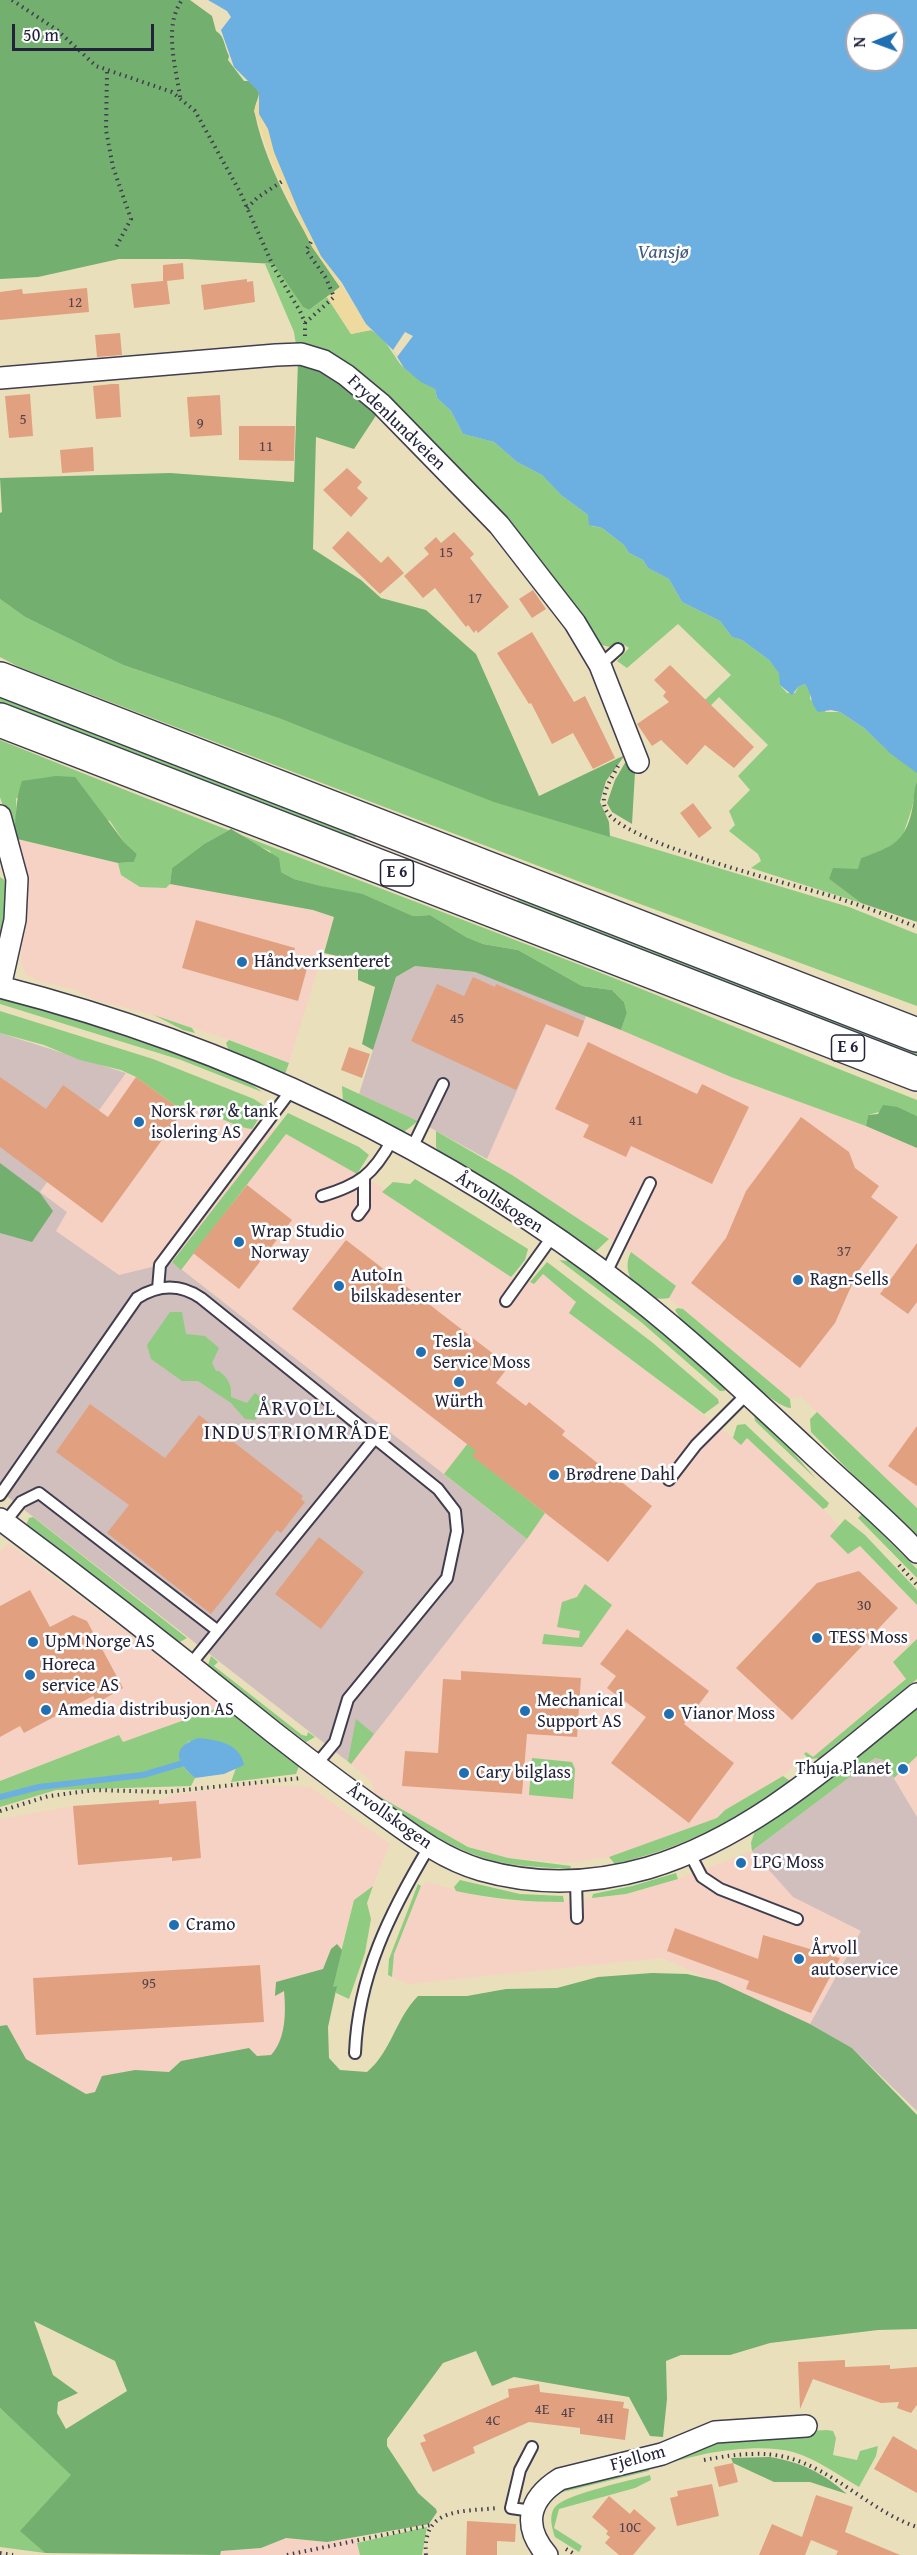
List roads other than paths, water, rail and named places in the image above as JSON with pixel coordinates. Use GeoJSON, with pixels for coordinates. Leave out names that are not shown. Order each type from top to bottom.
{"type":"FeatureCollection","features":[{"type":"Feature","properties":{"kind":"highway","name":"E 6"},"geometry":{"type":"LineString","coordinates":[[4,681],[917,1035]]}},
{"type":"Feature","properties":{"kind":"highway","name":"E 6"},"geometry":{"type":"LineString","coordinates":[[7,722],[917,1074]]}},
{"type":"Feature","properties":{"kind":"street","name":"Frydenlundveien"},"geometry":{"type":"LineString","coordinates":[[0,378],[301,354],[324,360],[381,404],[499,525],[575,623],[600,665],[635,754]]}},
{"type":"Feature","properties":{"kind":"street"},"geometry":{"type":"LineString","coordinates":[[0,816],[16,879],[15,920],[0,987]]}},
{"type":"Feature","properties":{"kind":"street","name":"Årvollskogen"},"geometry":{"type":"LineString","coordinates":[[0,987],[53,1001],[179,1042],[292,1089],[392,1140],[485,1192],[632,1294],[747,1394],[917,1552]]}},
{"type":"Feature","properties":{"kind":"street","name":"Årvollskogen"},"geometry":{"type":"LineString","coordinates":[[2,1524],[190,1665],[316,1765],[429,1847],[479,1870],[536,1882],[576,1881],[647,1868],[726,1836],[769,1811],[917,1694]]}},
{"type":"Feature","properties":{"kind":"street","name":"Fjellom"},"geometry":{"type":"LineString","coordinates":[[532,2511],[542,2493],[560,2479],[662,2454],[714,2432],[806,2426]]}},
{"type":"Feature","properties":{"kind":"street"},"geometry":{"type":"LineString","coordinates":[[532,2511],[531,2525],[536,2542],[555,2551]]}},
{"type":"Feature","properties":{"kind":"lane"},"geometry":{"type":"LineString","coordinates":[[600,665],[618,650]]}},
{"type":"Feature","properties":{"kind":"lane"},"geometry":{"type":"LineString","coordinates":[[411,1151],[443,1084]]}},
{"type":"Feature","properties":{"kind":"lane"},"geometry":{"type":"LineString","coordinates":[[158,1289],[160,1265],[257,1139],[292,1089]]}},
{"type":"Feature","properties":{"kind":"lane"},"geometry":{"type":"LineString","coordinates":[[322,1196],[364,1179],[383,1156],[392,1140]]}},
{"type":"Feature","properties":{"kind":"lane"},"geometry":{"type":"LineString","coordinates":[[358,1215],[364,1207],[364,1179]]}},
{"type":"Feature","properties":{"kind":"lane"},"geometry":{"type":"LineString","coordinates":[[605,1275],[650,1183]]}},
{"type":"Feature","properties":{"kind":"lane"},"geometry":{"type":"LineString","coordinates":[[506,1301],[552,1237]]}},
{"type":"Feature","properties":{"kind":"lane"},"geometry":{"type":"LineString","coordinates":[[0,1495],[137,1298],[158,1289],[171,1287],[188,1289],[446,1496],[455,1511],[458,1531],[447,1578],[348,1699],[335,1742],[316,1765]]}},
{"type":"Feature","properties":{"kind":"lane"},"geometry":{"type":"LineString","coordinates":[[669,1480],[696,1445],[747,1394]]}},
{"type":"Feature","properties":{"kind":"lane"},"geometry":{"type":"LineString","coordinates":[[190,1665],[375,1438]]}},
{"type":"Feature","properties":{"kind":"lane"},"geometry":{"type":"LineString","coordinates":[[2,1524],[21,1502],[39,1493],[218,1631]]}},
{"type":"Feature","properties":{"kind":"lane"},"geometry":{"type":"LineString","coordinates":[[355,2053],[362,1990],[375,1950],[389,1918],[429,1847]]}},
{"type":"Feature","properties":{"kind":"lane"},"geometry":{"type":"LineString","coordinates":[[689,1852],[702,1877],[720,1889],[797,1919]]}},
{"type":"Feature","properties":{"kind":"lane"},"geometry":{"type":"LineString","coordinates":[[576,1881],[577,1918]]}},
{"type":"Feature","properties":{"kind":"lane"},"geometry":{"type":"LineString","coordinates":[[532,2447],[520,2470],[511,2508],[532,2511]]}},
{"type":"Feature","properties":{"kind":"water","name":"Vansjø"},"geometry":{"type":"Polygon","coordinates":[[[208,0],[917,0],[917,773],[891,754],[864,728],[840,712],[831,710],[818,712],[805,684],[798,687],[792,695],[780,685],[779,673],[769,660],[742,640],[732,637],[720,621],[682,602],[669,579],[648,568],[643,560],[629,553],[624,545],[602,528],[589,525],[588,515],[561,495],[542,475],[517,462],[494,442],[463,434],[451,411],[437,398],[435,389],[421,382],[404,368],[393,350],[366,324],[342,283],[321,256],[299,212],[274,152],[268,129],[259,114],[259,92],[234,67],[221,30],[231,17],[227,11],[208,0]]]}},
{"type":"Feature","properties":{"kind":"water"},"geometry":{"type":"Polygon","coordinates":[[[198,1738],[233,1747],[242,1758],[244,1765],[224,1774],[195,1778],[180,1761],[179,1756],[183,1746],[198,1738]]]}},
{"type":"Feature","properties":{"kind":"waterway"},"geometry":{"type":"LineString","coordinates":[[0,1797],[39,1787],[143,1775],[187,1762]]}},
{"type":"Feature","properties":{"kind":"place","name":"Håndverksenteret"},"geometry":{"type":"Point","coordinates":[242,962]}},
{"type":"Feature","properties":{"kind":"place","name":"Norsk rør & tank isolering AS"},"geometry":{"type":"Point","coordinates":[139,1122]}},
{"type":"Feature","properties":{"kind":"place","name":"Wrap Studio Norway"},"geometry":{"type":"Point","coordinates":[239,1242]}},
{"type":"Feature","properties":{"kind":"place","name":"Ragn-Sells"},"geometry":{"type":"Point","coordinates":[798,1280]}},
{"type":"Feature","properties":{"kind":"place","name":"AutoIn bilskadesenter"},"geometry":{"type":"Point","coordinates":[339,1286]}},
{"type":"Feature","properties":{"kind":"place","name":"Tesla Service Moss"},"geometry":{"type":"Point","coordinates":[421,1352]}},
{"type":"Feature","properties":{"kind":"place","name":"Würth"},"geometry":{"type":"Point","coordinates":[459,1382]}},
{"type":"Feature","properties":{"kind":"place","name":"Brødrene Dahl"},"geometry":{"type":"Point","coordinates":[554,1475]}},
{"type":"Feature","properties":{"kind":"place","name":"TESS Moss"},"geometry":{"type":"Point","coordinates":[817,1638]}},
{"type":"Feature","properties":{"kind":"place","name":"UpM Norge AS"},"geometry":{"type":"Point","coordinates":[33,1642]}},
{"type":"Feature","properties":{"kind":"place","name":"Horeca service AS"},"geometry":{"type":"Point","coordinates":[30,1675]}},
{"type":"Feature","properties":{"kind":"place","name":"Amedia distribusjon AS"},"geometry":{"type":"Point","coordinates":[46,1710]}},
{"type":"Feature","properties":{"kind":"place","name":"Mechanical Support AS"},"geometry":{"type":"Point","coordinates":[525,1711]}},
{"type":"Feature","properties":{"kind":"place","name":"Vianor Moss"},"geometry":{"type":"Point","coordinates":[669,1714]}},
{"type":"Feature","properties":{"kind":"place","name":"Thuja Planet"},"geometry":{"type":"Point","coordinates":[903,1769]}},
{"type":"Feature","properties":{"kind":"place","name":"Cary bilglass"},"geometry":{"type":"Point","coordinates":[464,1773]}},
{"type":"Feature","properties":{"kind":"place","name":"LPG Moss"},"geometry":{"type":"Point","coordinates":[741,1863]}},
{"type":"Feature","properties":{"kind":"place","name":"Cramo"},"geometry":{"type":"Point","coordinates":[174,1925]}},
{"type":"Feature","properties":{"kind":"place","name":"Årvoll autoservice"},"geometry":{"type":"Point","coordinates":[799,1959]}},
{"type":"Feature","properties":{"kind":"district","name":"ÅRVOLL INDUSTRIOMRÅDE"},"geometry":{"type":"Point","coordinates":[297,1422]}}]}
